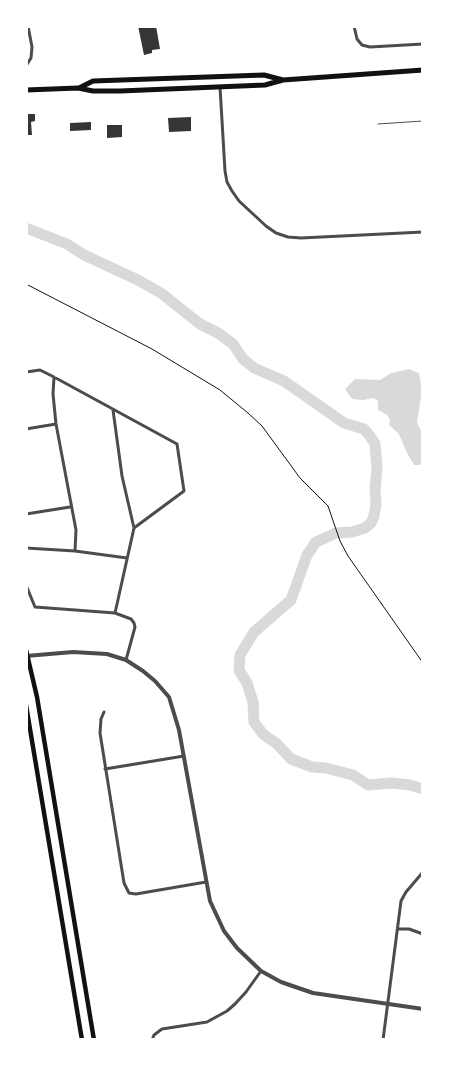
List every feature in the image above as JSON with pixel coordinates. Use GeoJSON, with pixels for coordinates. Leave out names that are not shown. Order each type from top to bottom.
{"type":"FeatureCollection","features":[{"type":"Feature","properties":{"kind":"main road"},"geometry":{"type":"LineString","coordinates":[[26,90],[78,88],[93,91],[265,85],[283,80],[423,70]]}},
{"type":"Feature","properties":{"kind":"main road"},"geometry":{"type":"LineString","coordinates":[[78,88],[92,81],[264,75],[283,80]]}},
{"type":"Feature","properties":{"kind":"main road"},"geometry":{"type":"LineString","coordinates":[[26,650],[37,697],[94,1040]]}},
{"type":"Feature","properties":{"kind":"main road"},"geometry":{"type":"LineString","coordinates":[[26,705],[82,1040]]}},
{"type":"Feature","properties":{"kind":"street"},"geometry":{"type":"LineString","coordinates":[[26,66],[31,58],[32,47],[28,26]]}},
{"type":"Feature","properties":{"kind":"street"},"geometry":{"type":"LineString","coordinates":[[354,26],[357,39],[362,45],[423,44]]}},
{"type":"Feature","properties":{"kind":"street"},"geometry":{"type":"LineString","coordinates":[[220,87],[227,182],[232,192],[266,226],[276,233],[288,237],[301,238],[423,232]]}},
{"type":"Feature","properties":{"kind":"street"},"geometry":{"type":"LineString","coordinates":[[26,372],[40,370],[54,376],[177,444],[184,491],[134,528]]}},
{"type":"Feature","properties":{"kind":"street"},"geometry":{"type":"LineString","coordinates":[[54,376],[53,394],[56,424],[76,530],[75,551]]}},
{"type":"Feature","properties":{"kind":"street"},"geometry":{"type":"LineString","coordinates":[[113,410],[122,476],[134,528],[115,613]]}},
{"type":"Feature","properties":{"kind":"street"},"geometry":{"type":"LineString","coordinates":[[26,429],[56,424]]}},
{"type":"Feature","properties":{"kind":"street"},"geometry":{"type":"LineString","coordinates":[[26,514],[70,506]]}},
{"type":"Feature","properties":{"kind":"street"},"geometry":{"type":"LineString","coordinates":[[26,548],[75,551],[127,558]]}},
{"type":"Feature","properties":{"kind":"street"},"geometry":{"type":"LineString","coordinates":[[26,585],[35,607],[115,613],[130,619],[134,623],[126,660]]}},
{"type":"Feature","properties":{"kind":"street"},"geometry":{"type":"LineString","coordinates":[[27,656],[73,652],[107,654],[126,660],[155,681],[169,697],[178,722],[210,901],[224,930],[237,948],[260,971],[281,982],[313,993],[423,1009]]}},
{"type":"Feature","properties":{"kind":"street"},"geometry":{"type":"LineString","coordinates":[[104,712],[101,719],[100,733],[124,883],[129,894],[206,882]]}},
{"type":"Feature","properties":{"kind":"street"},"geometry":{"type":"LineString","coordinates":[[105,769],[184,756]]}},
{"type":"Feature","properties":{"kind":"street"},"geometry":{"type":"LineString","coordinates":[[383,1040],[401,901],[423,872]]}},
{"type":"Feature","properties":{"kind":"street"},"geometry":{"type":"LineString","coordinates":[[398,929],[409,929],[423,934]]}},
{"type":"Feature","properties":{"kind":"street"},"geometry":{"type":"LineString","coordinates":[[152,1040],[154,1035],[162,1029],[206,1022],[227,1011],[246,992],[260,971]]}},
{"type":"Feature","properties":{"kind":"lane"},"geometry":{"type":"LineString","coordinates":[[378,124],[423,121]]}},
{"type":"Feature","properties":{"kind":"path"},"geometry":{"type":"LineString","coordinates":[[26,284],[152,349],[220,390],[248,412],[262,426],[300,478],[328,506],[348,556],[423,663]]}},
{"type":"Feature","properties":{"kind":"shaded area"},"geometry":{"type":"Polygon","coordinates":[[[409,369],[419,373],[422,390],[417,422],[421,431],[423,461],[420,465],[414,465],[399,434],[389,425],[390,420],[387,415],[378,410],[378,401],[373,398],[363,400],[352,399],[345,389],[355,379],[380,380],[391,373],[409,369]]]}},
{"type":"Feature","properties":{"kind":"building"},"geometry":{"type":"Polygon","coordinates":[[[138,26],[156,26],[160,49],[152,50],[152,53],[144,55],[138,26]]]}},
{"type":"Feature","properties":{"kind":"building"},"geometry":{"type":"Polygon","coordinates":[[[26,114],[35,114],[35,121],[31,122],[32,135],[26,135],[26,114]]]}},
{"type":"Feature","properties":{"kind":"building"},"geometry":{"type":"Polygon","coordinates":[[[191,117],[191,131],[169,132],[168,118],[191,117]]]}},
{"type":"Feature","properties":{"kind":"building"},"geometry":{"type":"Polygon","coordinates":[[[91,122],[91,130],[70,131],[70,123],[91,122]]]}},
{"type":"Feature","properties":{"kind":"building"},"geometry":{"type":"Polygon","coordinates":[[[107,125],[122,125],[122,137],[107,138],[107,125]]]}},
{"type":"Feature","properties":{"kind":"waterway"},"geometry":{"type":"LineString","coordinates":[[26,228],[67,244],[84,255],[161,293],[200,324],[218,333],[233,344],[243,359],[254,368],[284,381],[344,423],[364,429],[370,436],[375,444],[377,468],[376,504],[371,523],[365,528],[352,532],[336,533],[316,542],[307,555],[291,600],[254,632],[240,655],[239,670],[247,683],[253,702],[254,722],[263,734],[277,744],[291,759],[312,767],[326,768],[353,775],[368,785],[391,783],[410,785],[423,789]]}}]}
